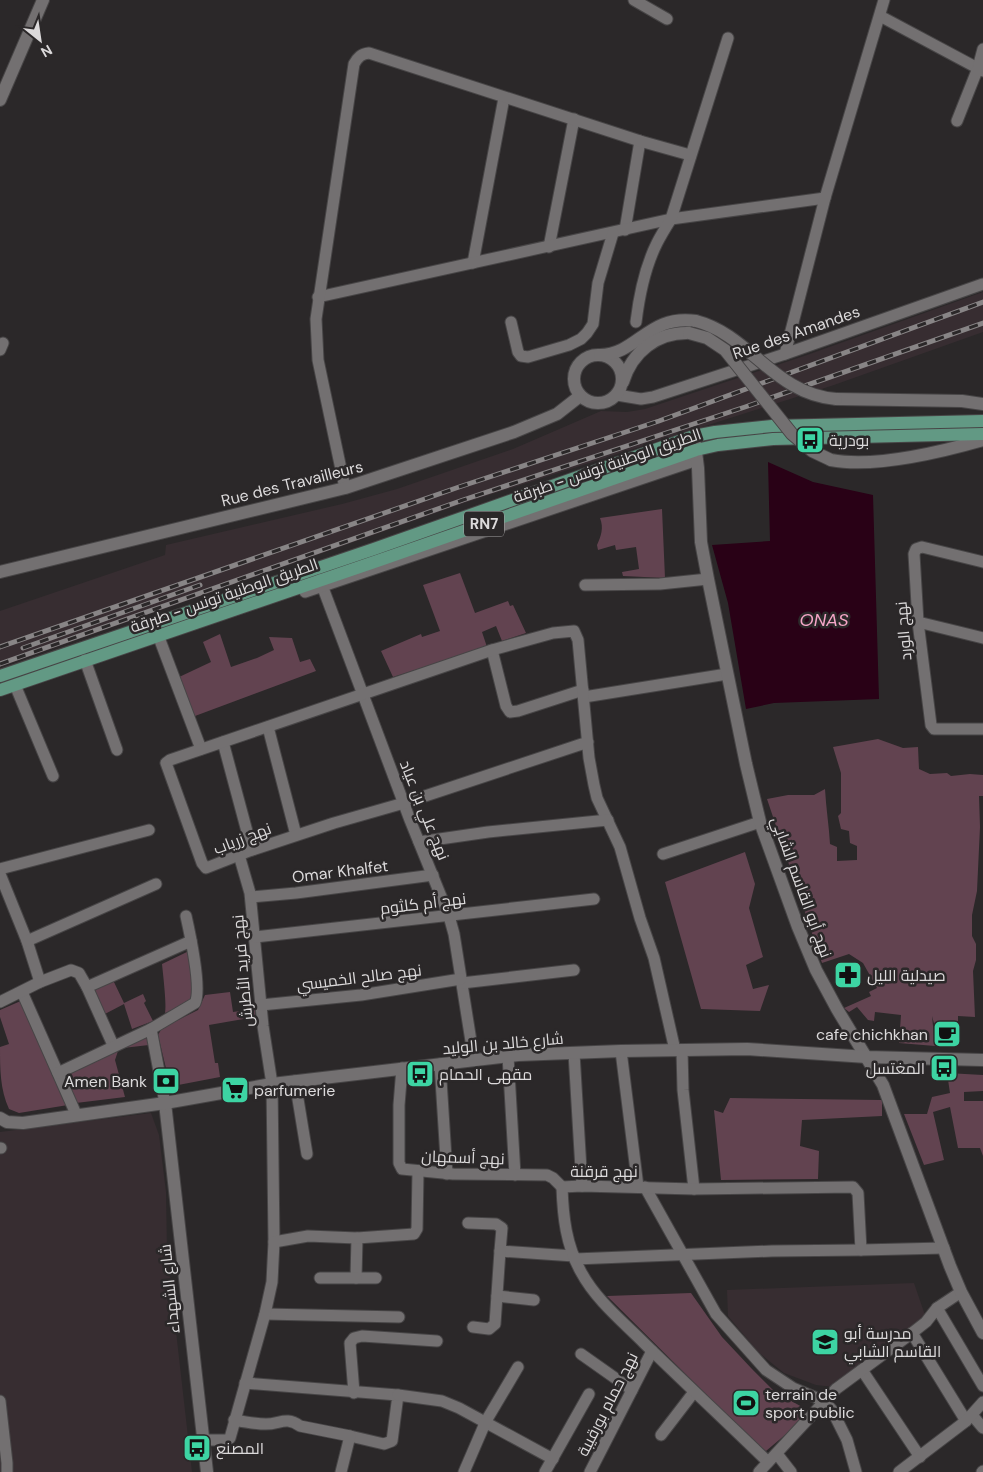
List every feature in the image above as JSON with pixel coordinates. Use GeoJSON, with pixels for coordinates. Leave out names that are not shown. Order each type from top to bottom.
{"type":"FeatureCollection","features":[{"type":"Feature","properties":{"kind":"main road","name":"الطريق الوطنية تونس - طبرقة"},"geometry":{"type":"LineString","coordinates":[[0,676],[374,549],[694,436],[772,426],[983,421]]}},
{"type":"Feature","properties":{"kind":"main road","name":"الطريق الوطنية تونس - طبرقة"},"geometry":{"type":"LineString","coordinates":[[0,690],[15,687],[158,636],[321,583],[380,560],[697,455],[718,445],[772,439],[983,434]]}},
{"type":"Feature","properties":{"kind":"street"},"geometry":{"type":"LineString","coordinates":[[0,100],[43,0]]}},
{"type":"Feature","properties":{"kind":"street"},"geometry":{"type":"LineString","coordinates":[[634,0],[667,19]]}},
{"type":"Feature","properties":{"kind":"street"},"geometry":{"type":"LineString","coordinates":[[785,354],[825,198],[884,0]]}},
{"type":"Feature","properties":{"kind":"street"},"geometry":{"type":"LineString","coordinates":[[880,16],[980,70]]}},
{"type":"Feature","properties":{"kind":"street"},"geometry":{"type":"LineString","coordinates":[[636,322],[638,303],[652,256],[671,219],[728,38]]}},
{"type":"Feature","properties":{"kind":"street"},"geometry":{"type":"LineString","coordinates":[[957,121],[980,70],[983,49]]}},
{"type":"Feature","properties":{"kind":"street"},"geometry":{"type":"LineString","coordinates":[[344,488],[317,352],[316,319],[354,64],[357,58],[369,53],[504,98],[690,155]]}},
{"type":"Feature","properties":{"kind":"street"},"geometry":{"type":"LineString","coordinates":[[473,263],[504,98]]}},
{"type":"Feature","properties":{"kind":"street"},"geometry":{"type":"LineString","coordinates":[[549,246],[574,119]]}},
{"type":"Feature","properties":{"kind":"street"},"geometry":{"type":"LineString","coordinates":[[625,230],[640,141]]}},
{"type":"Feature","properties":{"kind":"street"},"geometry":{"type":"LineString","coordinates":[[318,298],[671,219],[825,198]]}},
{"type":"Feature","properties":{"kind":"street"},"geometry":{"type":"LineString","coordinates":[[512,322],[518,352],[521,356],[528,356],[569,345],[581,339],[593,324],[598,283],[613,233]]}},
{"type":"Feature","properties":{"kind":"street","name":"Rue des Amandes"},"geometry":{"type":"LineString","coordinates":[[619,389],[641,399],[653,397],[785,354],[983,284]]}},
{"type":"Feature","properties":{"kind":"street"},"geometry":{"type":"LineString","coordinates":[[983,404],[962,401],[836,399],[817,396],[795,387],[772,373],[719,329],[696,320],[680,319],[665,323],[649,331],[612,354],[594,355],[584,360],[576,369],[574,380],[580,396],[596,404],[608,402],[619,389],[629,365],[644,348],[666,336],[689,333],[707,338],[725,350],[792,434],[812,451],[831,460],[848,462],[925,454],[983,440]]}},
{"type":"Feature","properties":{"kind":"street"},"geometry":{"type":"LineString","coordinates":[[600,355],[616,362],[622,372],[619,389]]}},
{"type":"Feature","properties":{"kind":"street","name":"Rue des Travailleurs"},"geometry":{"type":"LineString","coordinates":[[0,572],[344,488],[514,432],[557,414],[580,396]]}},
{"type":"Feature","properties":{"kind":"street","name":"نهج أبو القاسم الشابي"},"geometry":{"type":"LineString","coordinates":[[694,436],[697,455],[701,542],[727,674],[760,822],[798,927],[816,970],[890,1099],[961,1292],[983,1333]]}},
{"type":"Feature","properties":{"kind":"street","name":"نهج الورد"},"geometry":{"type":"LineString","coordinates":[[983,562],[922,547],[916,549],[914,554],[918,622],[930,722],[932,727],[940,729],[983,729]]}},
{"type":"Feature","properties":{"kind":"street"},"geometry":{"type":"LineString","coordinates":[[585,585],[660,584],[708,580]]}},
{"type":"Feature","properties":{"kind":"street","name":"نهج علي بن عياد"},"geometry":{"type":"LineString","coordinates":[[321,583],[449,916],[474,1060]]}},
{"type":"Feature","properties":{"kind":"street"},"geometry":{"type":"LineString","coordinates":[[918,622],[983,638]]}},
{"type":"Feature","properties":{"kind":"street"},"geometry":{"type":"LineString","coordinates":[[158,636],[201,749],[492,650],[553,633],[572,630],[576,634],[584,693],[589,758],[595,792],[620,847],[631,888],[659,974],[679,1050],[694,1189]]}},
{"type":"Feature","properties":{"kind":"street"},"geometry":{"type":"LineString","coordinates":[[492,650],[506,706],[510,712],[584,693],[727,674]]}},
{"type":"Feature","properties":{"kind":"street"},"geometry":{"type":"LineString","coordinates":[[85,662],[117,750]]}},
{"type":"Feature","properties":{"kind":"street"},"geometry":{"type":"LineString","coordinates":[[0,695],[15,687],[53,776]]}},
{"type":"Feature","properties":{"kind":"street"},"geometry":{"type":"LineString","coordinates":[[268,727],[296,835]]}},
{"type":"Feature","properties":{"kind":"street"},"geometry":{"type":"LineString","coordinates":[[222,742],[252,850]]}},
{"type":"Feature","properties":{"kind":"street","name":"نهج زرياب"},"geometry":{"type":"LineString","coordinates":[[201,749],[170,760],[167,762],[167,767],[204,867],[212,867],[252,850],[296,835],[404,803],[588,742]]}},
{"type":"Feature","properties":{"kind":"street"},"geometry":{"type":"LineString","coordinates":[[419,842],[488,832],[608,820]]}},
{"type":"Feature","properties":{"kind":"street"},"geometry":{"type":"LineString","coordinates":[[663,854],[760,822]]}},
{"type":"Feature","properties":{"kind":"street"},"geometry":{"type":"LineString","coordinates":[[0,869],[149,830]]}},
{"type":"Feature","properties":{"kind":"street","name":"نهج فريد الأطرش"},"geometry":{"type":"LineString","coordinates":[[204,1440],[228,1440],[266,1314],[273,1273],[272,1084],[260,1005],[251,898],[239,855]]}},
{"type":"Feature","properties":{"kind":"street"},"geometry":{"type":"LineString","coordinates":[[0,874],[27,941],[40,982]]}},
{"type":"Feature","properties":{"kind":"street","name":"Omar Khalfet"},"geometry":{"type":"LineString","coordinates":[[251,898],[433,875]]}},
{"type":"Feature","properties":{"kind":"street"},"geometry":{"type":"LineString","coordinates":[[27,941],[156,884]]}},
{"type":"Feature","properties":{"kind":"street","name":"نهج أم كلثوم"},"geometry":{"type":"LineString","coordinates":[[255,937],[594,900]]}},
{"type":"Feature","properties":{"kind":"street"},"geometry":{"type":"LineString","coordinates":[[58,1073],[113,1045],[151,1029],[191,1006],[196,1001],[197,994],[191,941],[186,916]]}},
{"type":"Feature","properties":{"kind":"street"},"geometry":{"type":"LineString","coordinates":[[88,987],[191,941]]}},
{"type":"Feature","properties":{"kind":"street"},"geometry":{"type":"LineString","coordinates":[[0,1002],[40,982],[74,970],[88,987],[113,1045]]}},
{"type":"Feature","properties":{"kind":"street","name":"نهج صالح الخميسي"},"geometry":{"type":"LineString","coordinates":[[260,1005],[361,995],[461,981],[574,970]]}},
{"type":"Feature","properties":{"kind":"street"},"geometry":{"type":"LineString","coordinates":[[22,992],[76,1114]]}},
{"type":"Feature","properties":{"kind":"street"},"geometry":{"type":"LineString","coordinates":[[151,1029],[165,1103]]}},
{"type":"Feature","properties":{"kind":"street","name":"شارع خالد بن الوليد"},"geometry":{"type":"LineString","coordinates":[[0,1118],[7,1122],[18,1123],[165,1103],[272,1084],[508,1056],[621,1051],[747,1049],[867,1057],[983,1060]]}},
{"type":"Feature","properties":{"kind":"street"},"geometry":{"type":"LineString","coordinates":[[621,1051],[641,1187],[716,1314],[766,1370],[780,1380],[824,1401],[832,1410],[840,1425],[856,1472]]}},
{"type":"Feature","properties":{"kind":"street"},"geometry":{"type":"LineString","coordinates":[[574,1053],[582,1186]]}},
{"type":"Feature","properties":{"kind":"street"},"geometry":{"type":"LineString","coordinates":[[508,1056],[515,1175]]}},
{"type":"Feature","properties":{"kind":"street"},"geometry":{"type":"LineString","coordinates":[[440,1064],[447,1174]]}},
{"type":"Feature","properties":{"kind":"street","name":"نهج أسمهان"},"geometry":{"type":"LineString","coordinates":[[402,1068],[399,1106],[400,1167],[404,1171],[447,1174],[547,1175],[562,1187]]}},
{"type":"Feature","properties":{"kind":"street"},"geometry":{"type":"LineString","coordinates":[[295,1081],[306,1154]]}},
{"type":"Feature","properties":{"kind":"street","name":"شارع الشهداء"},"geometry":{"type":"LineString","coordinates":[[165,1103],[207,1472]]}},
{"type":"Feature","properties":{"kind":"street"},"geometry":{"type":"LineString","coordinates":[[274,1242],[308,1236],[357,1238],[411,1235],[415,1233],[418,1172]]}},
{"type":"Feature","properties":{"kind":"street","name":"نهج قرقنة"},"geometry":{"type":"LineString","coordinates":[[791,1472],[694,1392],[594,1292],[574,1258],[565,1227],[562,1187],[694,1189],[853,1187],[858,1193],[861,1250]]}},
{"type":"Feature","properties":{"kind":"street"},"geometry":{"type":"LineString","coordinates":[[468,1223],[500,1225],[502,1228],[494,1326],[489,1329],[473,1327]]}},
{"type":"Feature","properties":{"kind":"street"},"geometry":{"type":"LineString","coordinates":[[356,1278],[357,1238]]}},
{"type":"Feature","properties":{"kind":"street"},"geometry":{"type":"LineString","coordinates":[[500,1251],[574,1258],[772,1251],[944,1248]]}},
{"type":"Feature","properties":{"kind":"street"},"geometry":{"type":"LineString","coordinates":[[320,1278],[376,1278]]}},
{"type":"Feature","properties":{"kind":"street"},"geometry":{"type":"LineString","coordinates":[[760,1472],[836,1389],[912,1334],[926,1322],[937,1308],[961,1292]]}},
{"type":"Feature","properties":{"kind":"street"},"geometry":{"type":"LineString","coordinates":[[497,1296],[534,1300]]}},
{"type":"Feature","properties":{"kind":"street"},"geometry":{"type":"LineString","coordinates":[[937,1308],[983,1386]]}},
{"type":"Feature","properties":{"kind":"street"},"geometry":{"type":"LineString","coordinates":[[266,1314],[399,1316]]}},
{"type":"Feature","properties":{"kind":"street"},"geometry":{"type":"LineString","coordinates":[[912,1334],[969,1418],[983,1428]]}},
{"type":"Feature","properties":{"kind":"street"},"geometry":{"type":"LineString","coordinates":[[354,1393],[350,1343],[354,1338],[362,1336],[437,1341]]}},
{"type":"Feature","properties":{"kind":"street","name":"نهج حمام بورقيبة"},"geometry":{"type":"LineString","coordinates":[[590,1472],[652,1351]]}},
{"type":"Feature","properties":{"kind":"street"},"geometry":{"type":"LineString","coordinates":[[581,1354],[632,1390]]}},
{"type":"Feature","properties":{"kind":"street"},"geometry":{"type":"LineString","coordinates":[[464,1472],[486,1421],[518,1367]]}},
{"type":"Feature","properties":{"kind":"street"},"geometry":{"type":"LineString","coordinates":[[862,1370],[920,1457]]}},
{"type":"Feature","properties":{"kind":"street"},"geometry":{"type":"LineString","coordinates":[[244,1383],[398,1395],[442,1401],[486,1421],[553,1459]]}},
{"type":"Feature","properties":{"kind":"street"},"geometry":{"type":"LineString","coordinates":[[661,1435],[694,1392]]}},
{"type":"Feature","properties":{"kind":"street"},"geometry":{"type":"LineString","coordinates":[[545,1472],[589,1394]]}},
{"type":"Feature","properties":{"kind":"street"},"geometry":{"type":"LineString","coordinates":[[234,1420],[267,1424],[284,1420],[300,1426],[384,1444],[392,1441],[398,1395]]}},
{"type":"Feature","properties":{"kind":"street"},"geometry":{"type":"LineString","coordinates":[[0,1402],[7,1472]]}},
{"type":"Feature","properties":{"kind":"street"},"geometry":{"type":"LineString","coordinates":[[900,1472],[969,1418],[983,1402]]}},
{"type":"Feature","properties":{"kind":"street"},"geometry":{"type":"LineString","coordinates":[[341,1472],[350,1436]]}},
{"type":"Feature","properties":{"kind":"shaded area"},"geometry":{"type":"Polygon","coordinates":[[[983,292],[983,332],[834,385],[464,503],[0,667],[0,611],[165,555],[166,545],[342,504],[397,489],[513,449],[601,411],[627,412],[645,409],[807,355],[983,292]]]}},
{"type":"Feature","properties":{"kind":"shaded area"},"geometry":{"type":"Polygon","coordinates":[[[662,509],[665,578],[623,576],[622,572],[639,569],[636,547],[616,550],[615,545],[598,550],[597,545],[602,529],[600,518],[662,509]]]}},
{"type":"Feature","properties":{"kind":"shaded area"},"geometry":{"type":"Polygon","coordinates":[[[460,573],[475,613],[508,601],[510,606],[513,605],[526,633],[502,641],[496,626],[482,632],[487,647],[393,677],[381,651],[421,634],[422,637],[440,631],[423,585],[460,573]]]}},
{"type":"Feature","properties":{"kind":"shaded area"},"geometry":{"type":"Polygon","coordinates":[[[220,634],[231,667],[274,650],[269,637],[292,638],[300,662],[310,659],[316,671],[195,716],[177,678],[211,662],[203,642],[220,634]]]}},
{"type":"Feature","properties":{"kind":"shaded area"},"geometry":{"type":"Polygon","coordinates":[[[878,739],[903,748],[918,747],[919,769],[930,774],[947,773],[951,776],[983,775],[983,796],[979,796],[980,827],[977,891],[972,915],[972,936],[976,944],[976,960],[973,971],[975,1017],[958,1016],[958,1021],[945,1021],[943,1027],[935,1027],[932,1016],[935,1046],[899,1043],[901,1015],[875,1012],[874,1021],[868,1020],[857,1007],[849,1012],[844,1008],[871,996],[869,992],[877,988],[863,963],[849,954],[822,963],[767,799],[788,795],[814,795],[825,789],[830,844],[837,847],[837,861],[857,860],[857,846],[850,843],[849,831],[841,829],[838,816],[841,813],[841,773],[833,747],[878,739]]]}},
{"type":"Feature","properties":{"kind":"shaded area"},"geometry":{"type":"Polygon","coordinates":[[[745,852],[755,884],[749,908],[763,957],[746,965],[753,989],[769,985],[760,1011],[701,1009],[665,882],[745,852]]]}},
{"type":"Feature","properties":{"kind":"shaded area"},"geometry":{"type":"Polygon","coordinates":[[[189,951],[194,980],[192,1001],[165,1013],[162,964],[189,951]]]}},
{"type":"Feature","properties":{"kind":"shaded area"},"geometry":{"type":"Polygon","coordinates":[[[113,980],[124,1003],[143,994],[146,1001],[144,1003],[153,1021],[132,1029],[124,1004],[103,1015],[94,993],[97,987],[113,980]]]}},
{"type":"Feature","properties":{"kind":"shaded area"},"geometry":{"type":"Polygon","coordinates":[[[230,992],[233,1012],[255,1009],[255,1017],[209,1025],[215,1063],[218,1063],[220,1077],[170,1085],[158,1035],[162,1028],[198,1010],[205,995],[230,992]]]}},
{"type":"Feature","properties":{"kind":"shaded area"},"geometry":{"type":"Polygon","coordinates":[[[23,1000],[68,1105],[19,1113],[9,1109],[2,1086],[0,1047],[9,1044],[0,1017],[0,1010],[23,1000]]]}},
{"type":"Feature","properties":{"kind":"shaded area"},"geometry":{"type":"Polygon","coordinates":[[[146,1036],[149,1045],[123,1048],[118,1051],[115,1060],[125,1097],[76,1103],[63,1073],[146,1036]]]}},
{"type":"Feature","properties":{"kind":"shaded area"},"geometry":{"type":"Polygon","coordinates":[[[947,1073],[983,1075],[983,1091],[964,1092],[964,1101],[983,1101],[983,1156],[980,1148],[958,1148],[950,1107],[933,1112],[944,1160],[924,1165],[904,1114],[927,1114],[932,1097],[950,1093],[947,1073]]]}},
{"type":"Feature","properties":{"kind":"shaded area"},"geometry":{"type":"Polygon","coordinates":[[[730,1098],[882,1100],[882,1116],[802,1120],[800,1146],[819,1151],[818,1179],[721,1180],[714,1110],[723,1113],[730,1098]]]}},
{"type":"Feature","properties":{"kind":"shaded area"},"geometry":{"type":"Polygon","coordinates":[[[151,1113],[159,1135],[166,1192],[167,1252],[192,1472],[0,1472],[0,1132],[151,1113]]]}},
{"type":"Feature","properties":{"kind":"shaded area","name":"مدرسة أبو القاسم الشابي"},"geometry":{"type":"Polygon","coordinates":[[[914,1283],[927,1321],[842,1388],[816,1385],[784,1373],[758,1352],[728,1316],[727,1290],[914,1283]]]}},
{"type":"Feature","properties":{"kind":"shaded area","name":"terrain de sport public"},"geometry":{"type":"Polygon","coordinates":[[[691,1293],[722,1337],[752,1369],[775,1392],[804,1408],[804,1419],[766,1451],[761,1449],[607,1296],[691,1293]]]}},
{"type":"Feature","properties":{"kind":"water","name":"ONAS"},"geometry":{"type":"Polygon","coordinates":[[[768,462],[813,482],[873,495],[879,699],[774,703],[746,709],[728,603],[712,545],[770,541],[768,462]]]}},
{"type":"Feature","properties":{"kind":"railway"},"geometry":{"type":"LineString","coordinates":[[0,647],[459,487],[659,421],[983,302]]}},
{"type":"Feature","properties":{"kind":"railway"},"geometry":{"type":"LineString","coordinates":[[0,664],[463,500],[745,407],[983,323]]}},
{"type":"Feature","properties":{"kind":"railway"},"geometry":{"type":"LineString","coordinates":[[23,648],[200,585]]}},
{"type":"Feature","properties":{"kind":"place","name":"بودرية"},"geometry":{"type":"Point","coordinates":[810,440]}},
{"type":"Feature","properties":{"kind":"place","name":"صيدلية الليل"},"geometry":{"type":"Point","coordinates":[848,975]}},
{"type":"Feature","properties":{"kind":"place","name":"cafe chichkhan"},"geometry":{"type":"Point","coordinates":[947,1034]}},
{"type":"Feature","properties":{"kind":"place","name":"المغتسل"},"geometry":{"type":"Point","coordinates":[944,1068]}},
{"type":"Feature","properties":{"kind":"place","name":"مقهى الحمام"},"geometry":{"type":"Point","coordinates":[420,1074]}},
{"type":"Feature","properties":{"kind":"place","name":"Amen Bank"},"geometry":{"type":"Point","coordinates":[166,1081]}},
{"type":"Feature","properties":{"kind":"place","name":"parfumerie"},"geometry":{"type":"Point","coordinates":[235,1090]}},
{"type":"Feature","properties":{"kind":"place","name":"مدرسة أبو القاسم الشابي"},"geometry":{"type":"Point","coordinates":[825,1342]}},
{"type":"Feature","properties":{"kind":"place","name":"terrain de sport public"},"geometry":{"type":"Point","coordinates":[746,1403]}},
{"type":"Feature","properties":{"kind":"place","name":"المصنع"},"geometry":{"type":"Point","coordinates":[197,1448]}}]}
